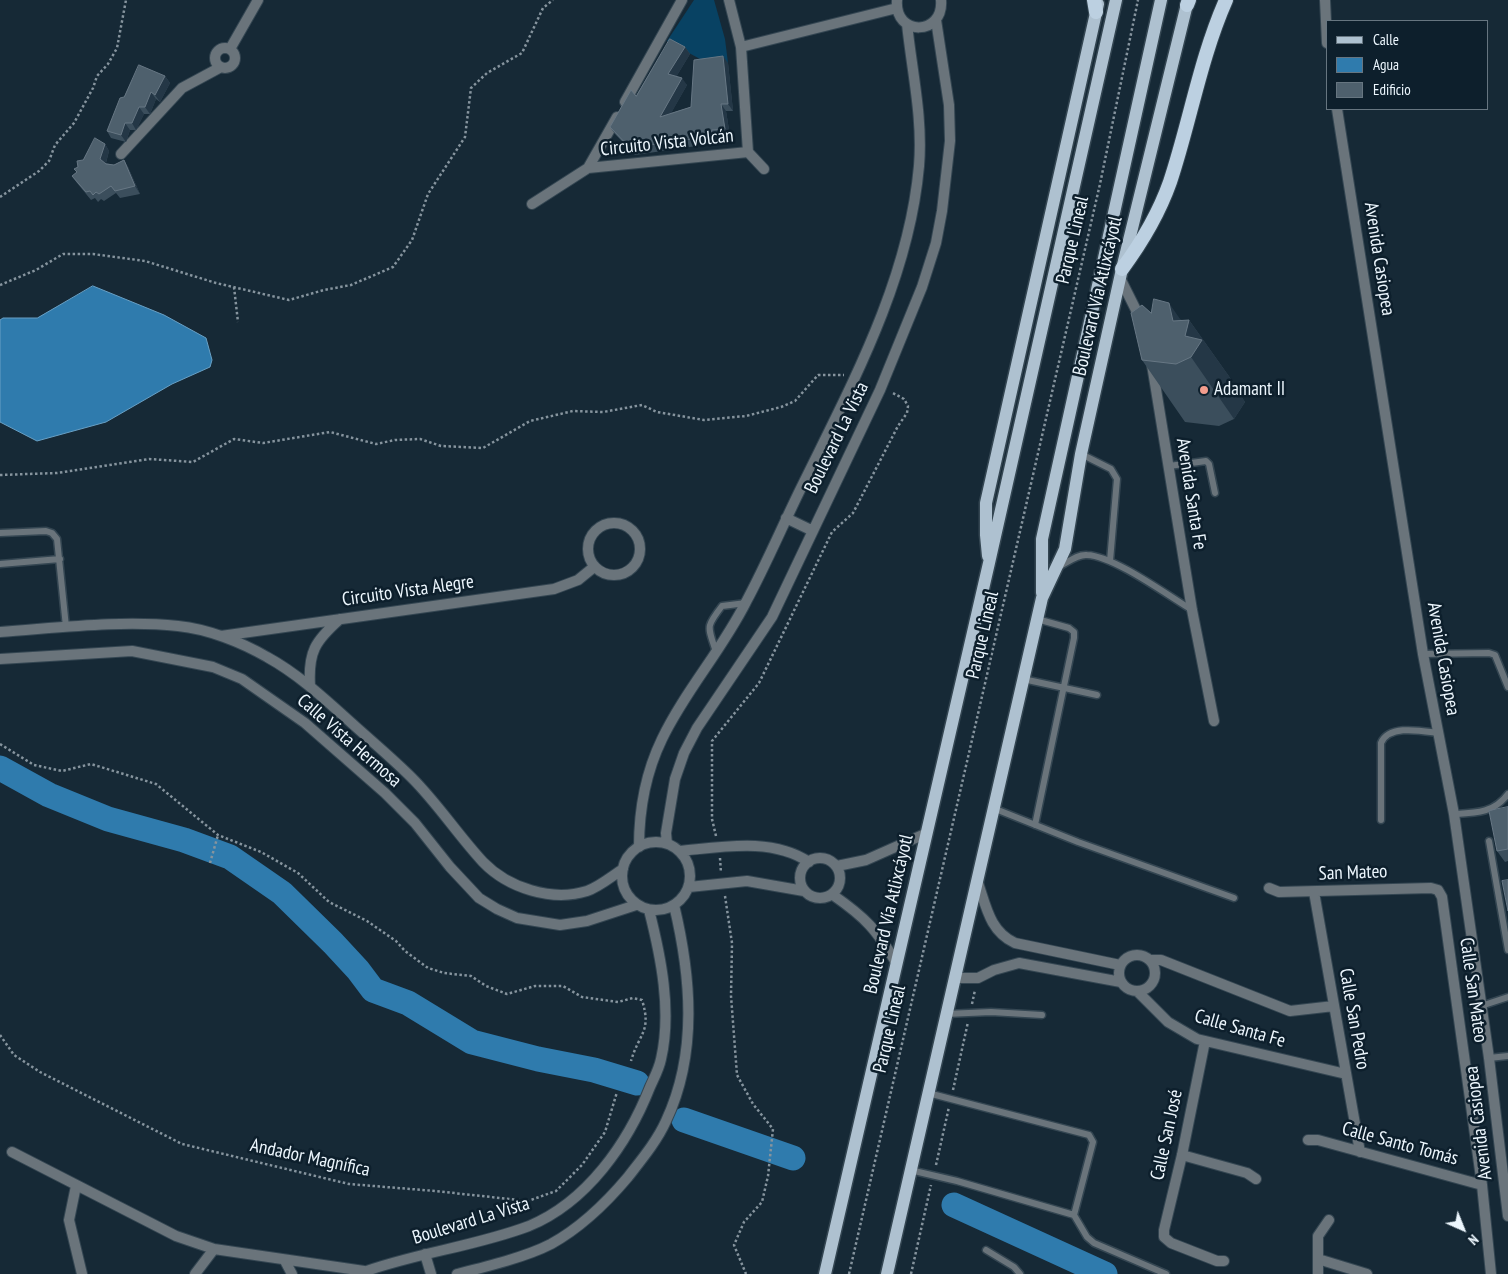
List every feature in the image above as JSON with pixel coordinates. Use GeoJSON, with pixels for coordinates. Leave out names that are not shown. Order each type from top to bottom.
{"type":"FeatureCollection","features":[{"type":"Feature","properties":{"kind":"highway"},"geometry":{"type":"LineString","coordinates":[[1121,273],[1152,223],[1170,182],[1207,46],[1226,0]]}},
{"type":"Feature","properties":{"kind":"main road","name":"Boulevard Vía Atlixcáyotl"},"geometry":{"type":"LineString","coordinates":[[825,1274],[989,563],[1116,0]]}},
{"type":"Feature","properties":{"kind":"main road","name":"Boulevard Vía Atlixcáyotl"},"geometry":{"type":"LineString","coordinates":[[1042,598],[1042,539],[1161,0]]}},
{"type":"Feature","properties":{"kind":"main road","name":"Boulevard Vía Atlixcáyotl"},"geometry":{"type":"LineString","coordinates":[[887,1274],[1042,598],[1065,549],[1081,454],[1121,273],[1188,2]]}},
{"type":"Feature","properties":{"kind":"main road","name":"Boulevard Vía Atlixcáyotl"},"geometry":{"type":"LineString","coordinates":[[989,563],[986,536],[986,503],[1096,4]]}},
{"type":"Feature","properties":{"kind":"street"},"geometry":{"type":"LineString","coordinates":[[121,154],[182,88],[221,67],[215,58],[216,53],[225,48],[230,49],[258,0]]}},
{"type":"Feature","properties":{"kind":"street","name":"Circuito Vista Volcán"},"geometry":{"type":"LineString","coordinates":[[588,168],[682,0]]}},
{"type":"Feature","properties":{"kind":"street","name":"Circuito Vista Volcán"},"geometry":{"type":"LineString","coordinates":[[729,0],[741,47],[748,152],[764,169]]}},
{"type":"Feature","properties":{"kind":"street"},"geometry":{"type":"LineString","coordinates":[[741,47],[897,4],[900,17],[907,24],[917,28],[928,26],[936,20],[941,10],[941,0]]}},
{"type":"Feature","properties":{"kind":"street"},"geometry":{"type":"LineString","coordinates":[[1325,0],[1326,22]]}},
{"type":"Feature","properties":{"kind":"street","name":"Boulevard La Vista"},"geometry":{"type":"LineString","coordinates":[[667,844],[666,833],[675,779],[684,753],[697,728],[772,617],[880,390],[922,287],[936,243],[942,212],[950,142],[949,106],[936,20]]}},
{"type":"Feature","properties":{"kind":"street","name":"Boulevard La Vista"},"geometry":{"type":"LineString","coordinates":[[639,846],[645,789],[652,763],[662,738],[746,604],[873,338],[886,304],[907,228],[919,166],[920,126],[907,24]]}},
{"type":"Feature","properties":{"kind":"street","name":"Avenida Casiopea"},"geometry":{"type":"LineString","coordinates":[[1337,110],[1423,654],[1454,814],[1481,1006],[1504,1145],[1508,1216]]}},
{"type":"Feature","properties":{"kind":"street","name":"Circuito Vista Volcán"},"geometry":{"type":"LineString","coordinates":[[532,204],[588,168],[748,152]]}},
{"type":"Feature","properties":{"kind":"street"},"geometry":{"type":"LineString","coordinates":[[1121,273],[1147,334]]}},
{"type":"Feature","properties":{"kind":"street","name":"Avenida Santa Fe"},"geometry":{"type":"LineString","coordinates":[[1150,353],[1192,610],[1214,721]]}},
{"type":"Feature","properties":{"kind":"street"},"geometry":{"type":"LineString","coordinates":[[786,518],[813,531]]}},
{"type":"Feature","properties":{"kind":"street"},"geometry":{"type":"LineString","coordinates":[[618,523],[630,528],[638,538],[641,550],[637,562],[629,572],[616,576],[604,574],[594,566],[588,555],[588,542],[595,531],[606,524],[618,523]]}},
{"type":"Feature","properties":{"kind":"street","name":"Circuito Vista Alegre"},"geometry":{"type":"LineString","coordinates":[[221,636],[554,589],[578,580],[594,566]]}},
{"type":"Feature","properties":{"kind":"street"},"geometry":{"type":"LineString","coordinates":[[310,686],[309,666],[312,650],[321,636],[341,618]]}},
{"type":"Feature","properties":{"kind":"street","name":"Calle Vista Hermosa"},"geometry":{"type":"LineString","coordinates":[[0,632],[115,625],[178,626],[221,636],[267,657],[310,686],[412,777],[448,817],[483,862],[499,875],[518,886],[543,894],[559,894],[588,891],[623,869]]}},
{"type":"Feature","properties":{"kind":"street","name":"Calle Vista Hermosa"},"geometry":{"type":"LineString","coordinates":[[0,660],[132,651],[213,667],[242,679],[305,723],[385,793],[415,823],[479,898],[497,909],[517,918],[560,925],[603,917],[636,905]]}},
{"type":"Feature","properties":{"kind":"street"},"geometry":{"type":"LineString","coordinates":[[804,890],[800,875],[809,862],[824,858],[837,866],[866,860],[927,833]]}},
{"type":"Feature","properties":{"kind":"street"},"geometry":{"type":"LineString","coordinates":[[653,842],[667,844],[679,851],[689,868],[689,887],[683,898],[674,906],[662,910],[648,910],[636,905],[627,895],[622,882],[623,869],[628,856],[639,846],[653,842]]}},
{"type":"Feature","properties":{"kind":"street"},"geometry":{"type":"LineString","coordinates":[[679,851],[751,845],[796,853],[809,862]]}},
{"type":"Feature","properties":{"kind":"street"},"geometry":{"type":"LineString","coordinates":[[689,887],[747,881],[804,890],[817,899],[833,895],[841,882],[837,866]]}},
{"type":"Feature","properties":{"kind":"street"},"geometry":{"type":"LineString","coordinates":[[977,879],[990,920],[1006,938],[1015,943],[1120,965]]}},
{"type":"Feature","properties":{"kind":"street","name":"San Mateo"},"geometry":{"type":"LineString","coordinates":[[1269,888],[1279,892],[1431,888],[1438,890]]}},
{"type":"Feature","properties":{"kind":"street","name":"Calle San Mateo"},"geometry":{"type":"LineString","coordinates":[[1438,890],[1442,897],[1482,1185],[1492,1274]]}},
{"type":"Feature","properties":{"kind":"street","name":"Calle San Pedro"},"geometry":{"type":"LineString","coordinates":[[1314,892],[1360,1152]]}},
{"type":"Feature","properties":{"kind":"street"},"geometry":{"type":"LineString","coordinates":[[833,895],[855,910],[878,932],[897,964]]}},
{"type":"Feature","properties":{"kind":"street"},"geometry":{"type":"LineString","coordinates":[[458,1274],[485,1271],[551,1244],[579,1224],[613,1195],[648,1151],[666,1121],[678,1088],[687,1051],[688,1014],[685,951],[674,906]]}},
{"type":"Feature","properties":{"kind":"street","name":"Boulevard La Vista"},"geometry":{"type":"LineString","coordinates":[[361,1273],[530,1225],[565,1205],[593,1180],[619,1148],[640,1113],[661,1060],[666,1009],[656,936],[648,910]]}},
{"type":"Feature","properties":{"kind":"street"},"geometry":{"type":"LineString","coordinates":[[954,978],[978,978],[994,970],[1019,963],[1121,982],[1131,990],[1137,991],[1146,989],[1152,984],[1155,976],[1155,967],[1143,955],[1134,955],[1126,958],[1120,965],[1121,982]]}},
{"type":"Feature","properties":{"kind":"street","name":"Calle Santa Fe"},"geometry":{"type":"LineString","coordinates":[[1150,960],[1161,960],[1290,1011],[1334,1006]]}},
{"type":"Feature","properties":{"kind":"street","name":"Calle Santa Fe"},"geometry":{"type":"LineString","coordinates":[[1137,991],[1176,1027],[1196,1039],[1346,1074]]}},
{"type":"Feature","properties":{"kind":"street","name":"Calle San José"},"geometry":{"type":"LineString","coordinates":[[1205,1041],[1164,1237],[1171,1243],[1217,1261],[1224,1261]]}},
{"type":"Feature","properties":{"kind":"street","name":"Calle Santo Tomás"},"geometry":{"type":"LineString","coordinates":[[1308,1140],[1318,1140],[1482,1185]]}},
{"type":"Feature","properties":{"kind":"street"},"geometry":{"type":"LineString","coordinates":[[12,1152],[176,1236],[214,1249],[361,1273]]}},
{"type":"Feature","properties":{"kind":"street"},"geometry":{"type":"LineString","coordinates":[[1182,1155],[1247,1173],[1256,1179]]}},
{"type":"Feature","properties":{"kind":"street"},"geometry":{"type":"LineString","coordinates":[[76,1186],[69,1220],[82,1274]]}},
{"type":"Feature","properties":{"kind":"street"},"geometry":{"type":"LineString","coordinates":[[1318,1274],[1318,1236],[1329,1220]]}},
{"type":"Feature","properties":{"kind":"street"},"geometry":{"type":"LineString","coordinates":[[195,1274],[214,1249]]}},
{"type":"Feature","properties":{"kind":"street"},"geometry":{"type":"LineString","coordinates":[[425,1254],[430,1274]]}},
{"type":"Feature","properties":{"kind":"street"},"geometry":{"type":"LineString","coordinates":[[1318,1259],[1367,1274]]}},
{"type":"Feature","properties":{"kind":"street"},"geometry":{"type":"LineString","coordinates":[[285,1261],[292,1274]]}},
{"type":"Feature","properties":{"kind":"lane"},"geometry":{"type":"LineString","coordinates":[[1081,454],[1111,469],[1117,479],[1110,561]]}},
{"type":"Feature","properties":{"kind":"lane"},"geometry":{"type":"LineString","coordinates":[[1169,466],[1206,461],[1209,464],[1216,493]]}},
{"type":"Feature","properties":{"kind":"lane"},"geometry":{"type":"LineString","coordinates":[[0,533],[46,531],[52,533],[57,539],[66,627]]}},
{"type":"Feature","properties":{"kind":"lane"},"geometry":{"type":"LineString","coordinates":[[1056,568],[1080,556],[1087,555],[1110,561],[1192,610]]}},
{"type":"Feature","properties":{"kind":"lane"},"geometry":{"type":"LineString","coordinates":[[0,564],[60,559]]}},
{"type":"Feature","properties":{"kind":"lane"},"geometry":{"type":"LineString","coordinates":[[716,652],[708,627],[710,622],[722,606],[746,604]]}},
{"type":"Feature","properties":{"kind":"lane"},"geometry":{"type":"LineString","coordinates":[[1035,825],[1074,632],[1069,628],[1037,619]]}},
{"type":"Feature","properties":{"kind":"lane"},"geometry":{"type":"LineString","coordinates":[[1423,654],[1490,653],[1495,655],[1508,687]]}},
{"type":"Feature","properties":{"kind":"lane"},"geometry":{"type":"LineString","coordinates":[[1023,679],[1097,695]]}},
{"type":"Feature","properties":{"kind":"lane"},"geometry":{"type":"LineString","coordinates":[[1381,820],[1381,743],[1384,736],[1392,731],[1439,733]]}},
{"type":"Feature","properties":{"kind":"lane"},"geometry":{"type":"LineString","coordinates":[[1454,814],[1481,813],[1500,804],[1508,794]]}},
{"type":"Feature","properties":{"kind":"lane"},"geometry":{"type":"LineString","coordinates":[[993,808],[1234,898]]}},
{"type":"Feature","properties":{"kind":"lane"},"geometry":{"type":"LineString","coordinates":[[1490,841],[1499,882],[1508,948]]}},
{"type":"Feature","properties":{"kind":"lane"},"geometry":{"type":"LineString","coordinates":[[1481,1006],[1508,997]]}},
{"type":"Feature","properties":{"kind":"lane"},"geometry":{"type":"LineString","coordinates":[[946,1014],[971,1012],[1042,1015]]}},
{"type":"Feature","properties":{"kind":"lane"},"geometry":{"type":"LineString","coordinates":[[1489,1058],[1508,1056]]}},
{"type":"Feature","properties":{"kind":"lane"},"geometry":{"type":"LineString","coordinates":[[928,1093],[1092,1138],[1074,1215],[1087,1238],[1094,1244],[1166,1274]]}},
{"type":"Feature","properties":{"kind":"lane"},"geometry":{"type":"LineString","coordinates":[[910,1170],[957,1181],[1074,1215]]}},
{"type":"Feature","properties":{"kind":"lane"},"geometry":{"type":"LineString","coordinates":[[986,1250],[1014,1267],[1020,1274]]}},
{"type":"Feature","properties":{"kind":"path"},"geometry":{"type":"LineString","coordinates":[[0,197],[39,171],[50,161],[55,145],[74,124],[93,88],[97,76],[108,64],[117,48],[126,0]]}},
{"type":"Feature","properties":{"kind":"path"},"geometry":{"type":"LineString","coordinates":[[0,284],[36,270],[63,254],[93,254],[145,261],[289,300],[351,285],[393,267],[412,240],[428,194],[465,137],[471,88],[487,73],[522,53],[544,8],[553,0]]}},
{"type":"Feature","properties":{"kind":"path","name":"Parque Lineal"},"geometry":{"type":"LineString","coordinates":[[849,1274],[1097,193],[1138,0]]}},
{"type":"Feature","properties":{"kind":"path"},"geometry":{"type":"LineString","coordinates":[[234,286],[238,322]]}},
{"type":"Feature","properties":{"kind":"path"},"geometry":{"type":"LineString","coordinates":[[0,475],[57,473],[149,459],[193,462],[234,439],[263,443],[330,432],[376,444],[395,440],[420,439],[441,446],[483,448],[530,421],[572,411],[603,412],[642,405],[657,412],[704,420],[746,416],[781,407],[795,401],[818,375],[831,374]]}},
{"type":"Feature","properties":{"kind":"path"},"geometry":{"type":"LineString","coordinates":[[746,1274],[734,1245],[744,1222],[762,1202],[768,1176],[773,1129],[753,1104],[737,1075],[731,996],[732,943],[712,819],[712,741],[744,704],[759,683],[832,532],[854,513],[907,413],[908,406],[904,399],[891,392]]}},
{"type":"Feature","properties":{"kind":"path"},"geometry":{"type":"LineString","coordinates":[[0,744],[34,765],[62,771],[90,764],[156,784],[218,835],[261,852],[298,872],[329,902],[367,921],[428,968],[444,974],[471,976],[486,986],[507,994],[535,986],[563,986],[582,997],[618,1002],[633,998],[642,1000],[647,1018],[645,1032],[636,1045],[631,1061]]}},
{"type":"Feature","properties":{"kind":"path"},"geometry":{"type":"LineString","coordinates":[[210,863],[218,835]]}},
{"type":"Feature","properties":{"kind":"path"},"geometry":{"type":"LineString","coordinates":[[911,1274],[978,978]]}},
{"type":"Feature","properties":{"kind":"path","name":"Andador Magnífica"},"geometry":{"type":"LineString","coordinates":[[0,1035],[14,1055],[40,1072],[182,1144],[349,1184],[435,1190],[528,1202],[556,1191],[582,1165],[605,1132],[617,1092]]}},
{"type":"Feature","properties":{"kind":"shaded area"},"geometry":{"type":"Polygon","coordinates":[[[694,0],[714,0],[725,39],[728,63],[700,59],[667,41],[694,0]]]}},
{"type":"Feature","properties":{"kind":"water"},"geometry":{"type":"Polygon","coordinates":[[[93,286],[164,315],[206,338],[212,360],[210,367],[172,384],[106,422],[37,441],[0,422],[0,320],[3,318],[37,318],[93,286]]]}},
{"type":"Feature","properties":{"kind":"building"},"geometry":{"type":"Polygon","coordinates":[[[670,39],[685,47],[668,74],[682,78],[660,117],[691,107],[694,60],[723,56],[728,104],[721,104],[725,129],[712,130],[712,136],[630,148],[610,127],[631,90],[636,96],[670,39]]]}},
{"type":"Feature","properties":{"kind":"building"},"geometry":{"type":"Polygon","coordinates":[[[139,65],[165,76],[155,95],[151,92],[145,107],[139,107],[132,123],[125,123],[121,135],[107,131],[120,98],[124,97],[139,65]]]}},
{"type":"Feature","properties":{"kind":"building"},"geometry":{"type":"Polygon","coordinates":[[[95,138],[105,144],[100,159],[106,164],[114,165],[124,160],[135,186],[115,191],[111,186],[99,194],[96,192],[93,195],[90,191],[86,192],[72,176],[77,172],[74,169],[78,167],[77,161],[83,160],[95,138]]]}},
{"type":"Feature","properties":{"kind":"building"},"geometry":{"type":"Polygon","coordinates":[[[1154,299],[1169,303],[1173,321],[1189,320],[1185,336],[1202,340],[1191,357],[1176,364],[1142,360],[1131,313],[1142,305],[1151,313],[1154,299]]]}},
{"type":"Feature","properties":{"kind":"building"},"geometry":{"type":"Polygon","coordinates":[[[1508,807],[1508,849],[1497,851],[1489,811],[1508,807]]]}},
{"type":"Feature","properties":{"kind":"building"},"geometry":{"type":"Polygon","coordinates":[[[1508,880],[1508,911],[1502,881],[1508,880]]]}},
{"type":"Feature","properties":{"kind":"waterway"},"geometry":{"type":"LineString","coordinates":[[0,768],[49,795],[108,819],[184,840],[230,857],[282,893],[333,943],[358,970],[373,990],[408,1003],[472,1042],[538,1059],[594,1070],[637,1083]]}},
{"type":"Feature","properties":{"kind":"waterway"},"geometry":{"type":"LineString","coordinates":[[684,1120],[793,1158]]}},
{"type":"Feature","properties":{"kind":"waterway"},"geometry":{"type":"LineString","coordinates":[[954,1205],[1105,1274]]}},
{"type":"Feature","properties":{"kind":"place","name":"Adamant II"},"geometry":{"type":"Point","coordinates":[1204,390]}}]}
